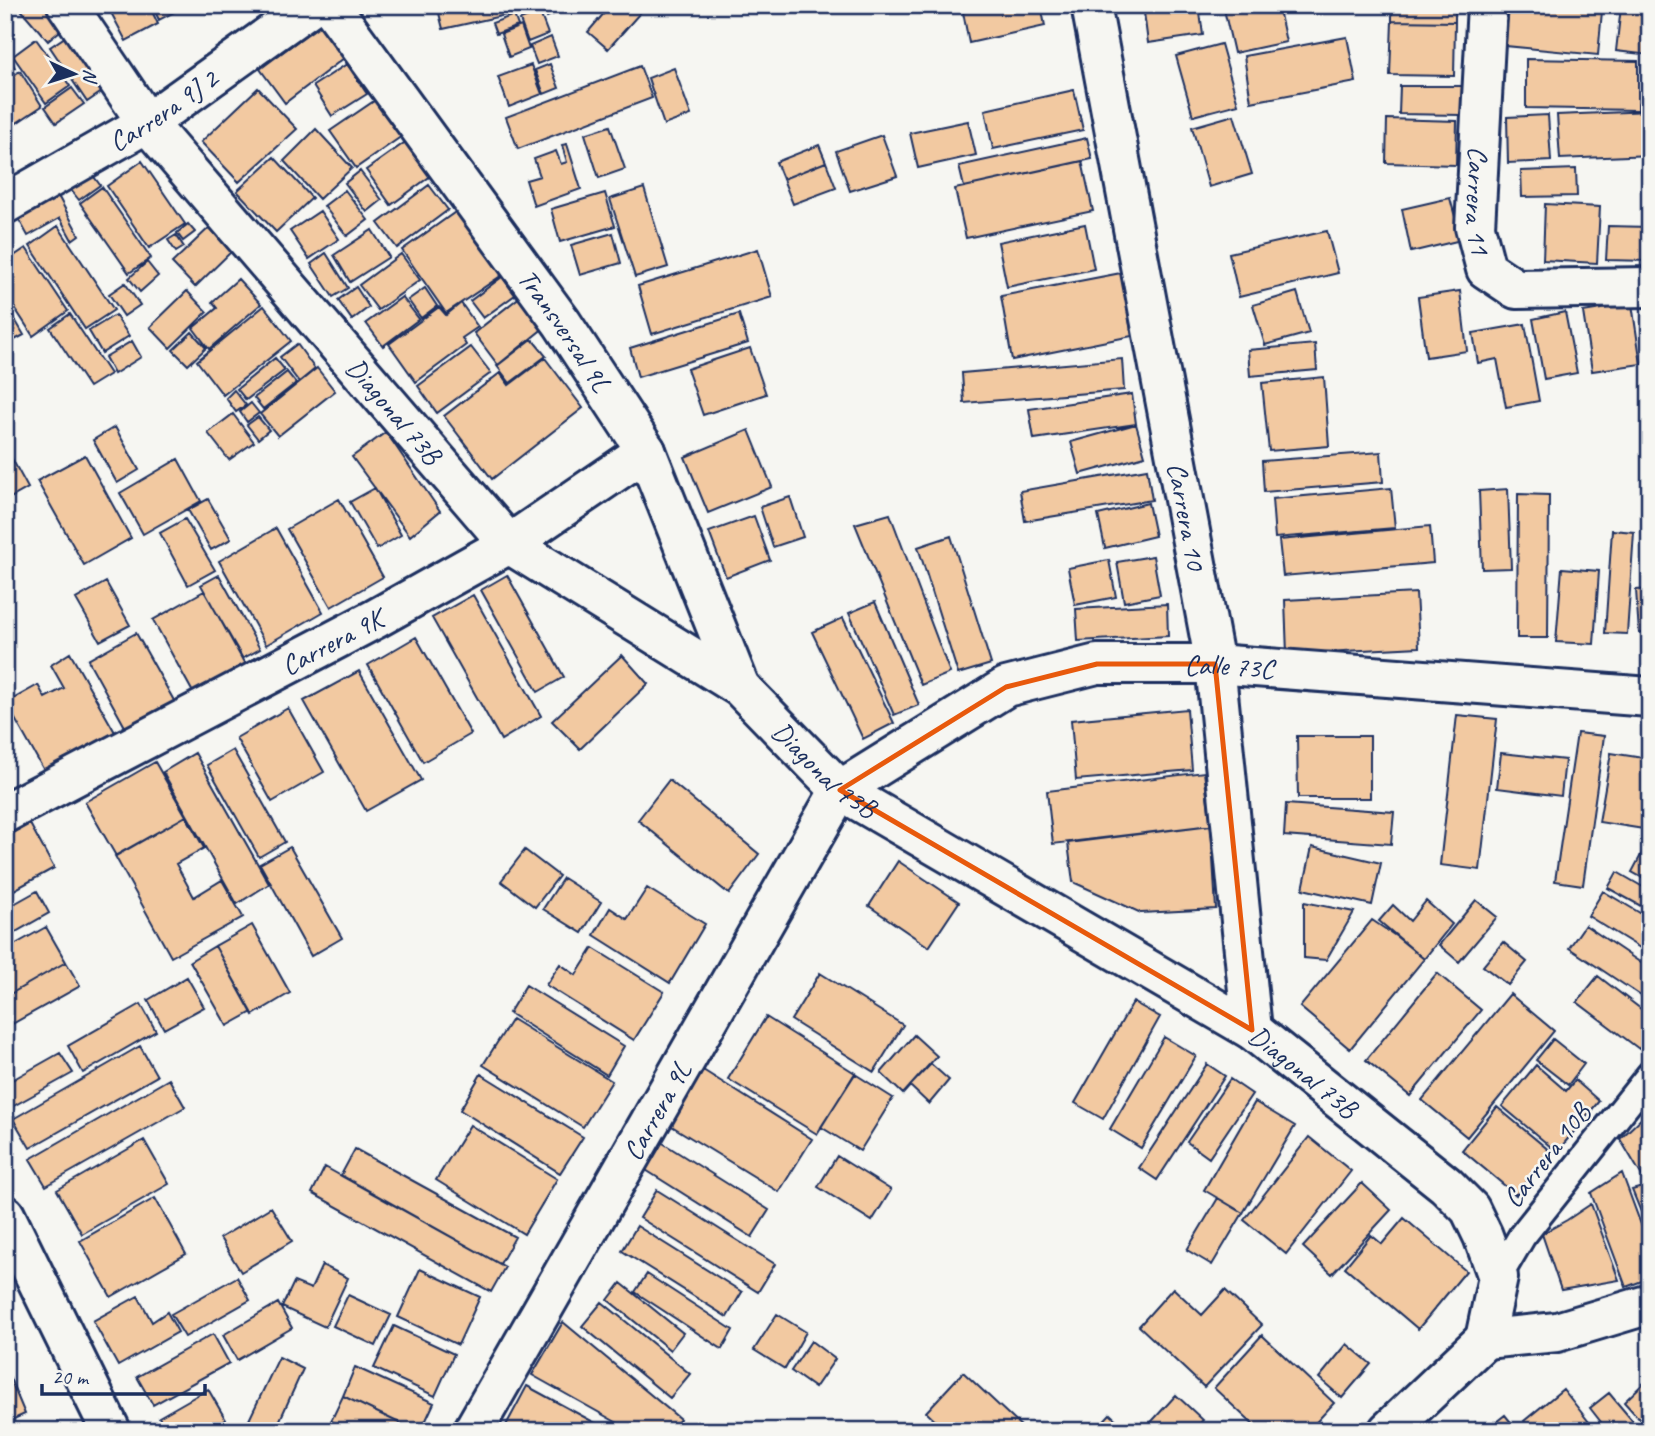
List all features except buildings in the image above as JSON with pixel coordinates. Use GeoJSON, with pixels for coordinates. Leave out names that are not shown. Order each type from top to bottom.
{"type":"FeatureCollection","features":[{"type":"Feature","properties":{"kind":"street","name":"Diagonal 73B"},"geometry":{"type":"LineString","coordinates":[[67,5],[147,123],[509,544],[740,687],[840,790],[1252,1030],[1446,1185],[1470,1209],[1498,1277]]}},
{"type":"Feature","properties":{"kind":"street","name":"Carrera 9J 2"},"geometry":{"type":"LineString","coordinates":[[5,204],[147,123],[312,5]]}},
{"type":"Feature","properties":{"kind":"street","name":"Transversal 9L"},"geometry":{"type":"LineString","coordinates":[[330,5],[562,323],[646,451],[740,687]]}},
{"type":"Feature","properties":{"kind":"street","name":"Carrera 10"},"geometry":{"type":"LineString","coordinates":[[1091,5],[1215,664],[1252,1030]]}},
{"type":"Feature","properties":{"kind":"street","name":"Carrera 11"},"geometry":{"type":"LineString","coordinates":[[1487,5],[1475,227],[1486,269],[1516,289],[1650,287]]}},
{"type":"Feature","properties":{"kind":"street","name":"Carrera 9K"},"geometry":{"type":"LineString","coordinates":[[5,813],[374,619],[509,544],[646,451]]}},
{"type":"Feature","properties":{"kind":"street","name":"Calle 73C"},"geometry":{"type":"LineString","coordinates":[[840,790],[1006,687],[1097,664],[1215,664],[1650,697]]}},
{"type":"Feature","properties":{"kind":"street","name":"Carrera 9L"},"geometry":{"type":"LineString","coordinates":[[473,1431],[840,790]]}},
{"type":"Feature","properties":{"kind":"street"},"geometry":{"type":"LineString","coordinates":[[5,1215],[111,1431]]}},
{"type":"Feature","properties":{"kind":"street"},"geometry":{"type":"LineString","coordinates":[[1388,1431],[1485,1339],[1498,1277]]}},
{"type":"Feature","properties":{"kind":"street"},"geometry":{"type":"LineString","coordinates":[[1485,1339],[1557,1332],[1650,1304]]}},
{"type":"Feature","properties":{"kind":"lane","name":"Carrera 10B"},"geometry":{"type":"LineString","coordinates":[[1498,1277],[1522,1237],[1650,1075]]}},
{"type":"Feature","properties":{"kind":"highlighted area"},"geometry":{"type":"Polygon","coordinates":[[[1097,664],[1215,664],[1252,1030],[840,790],[1006,687],[1097,664]]]}}]}
